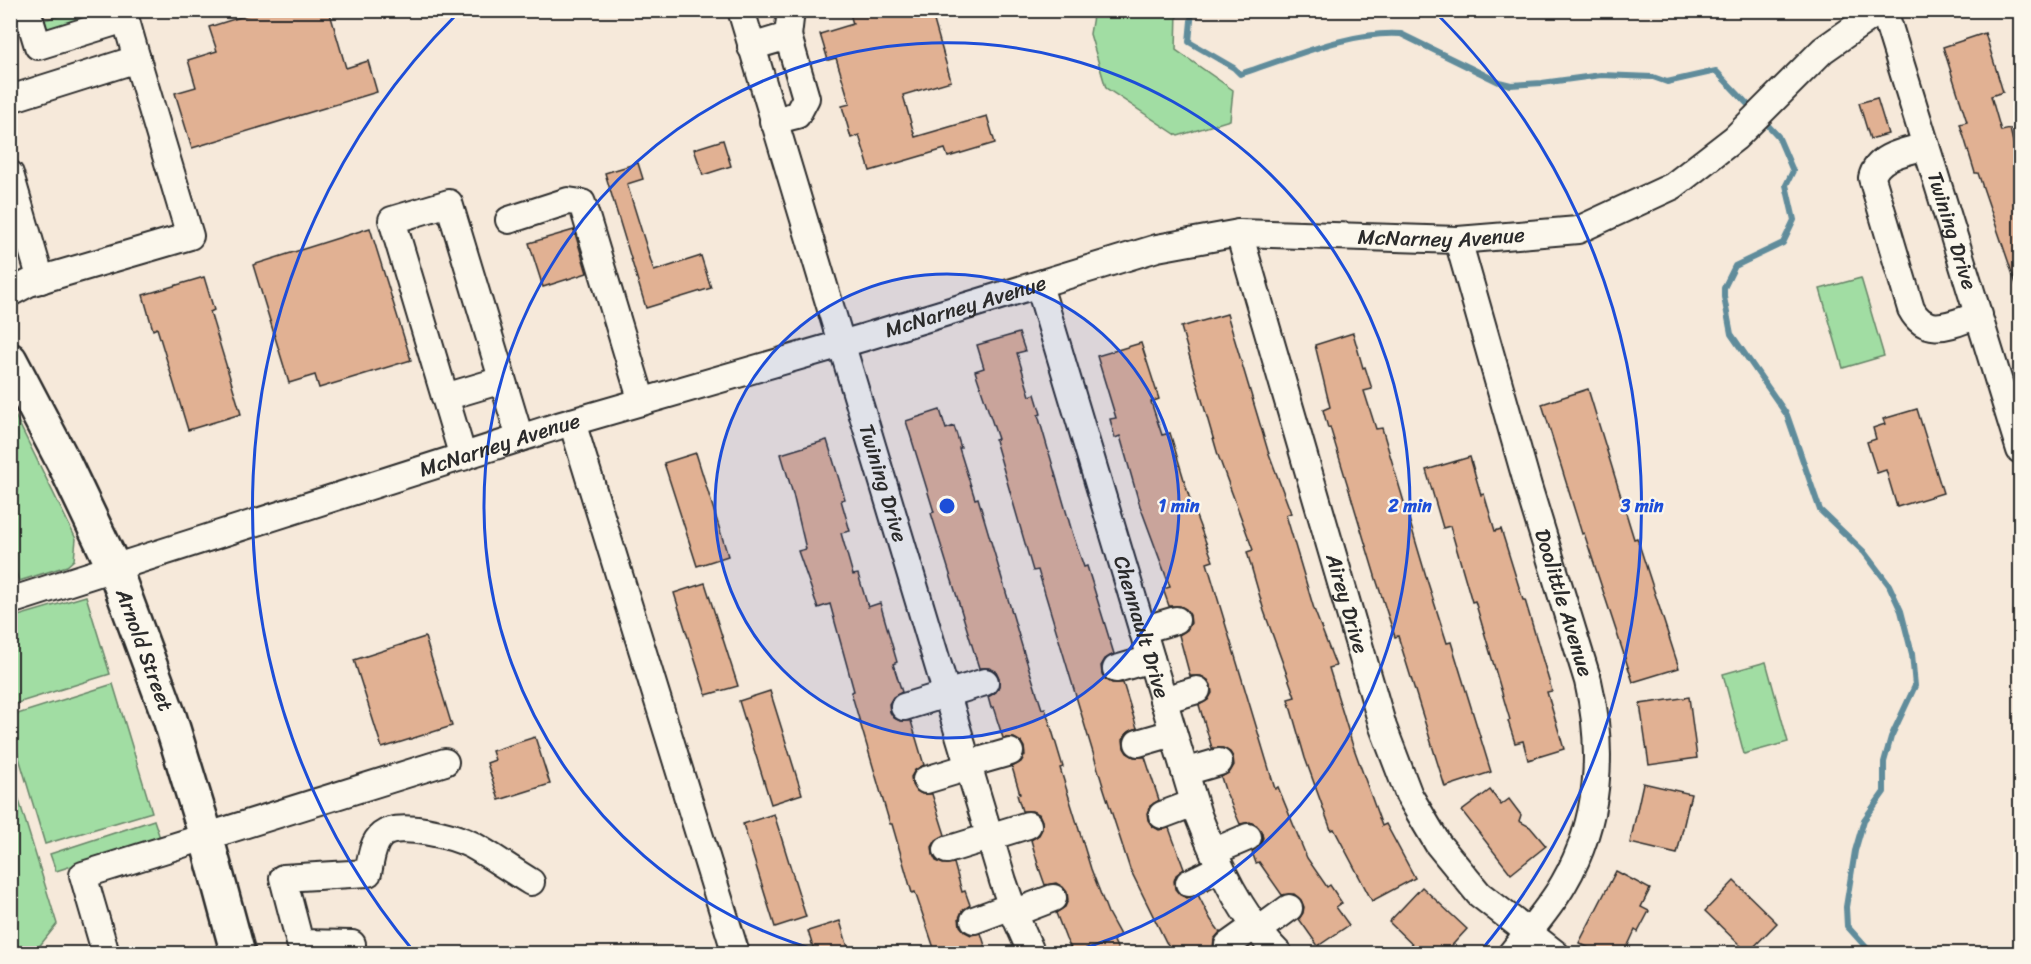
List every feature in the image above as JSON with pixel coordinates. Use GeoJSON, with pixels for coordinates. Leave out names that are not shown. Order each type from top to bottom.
{"type":"FeatureCollection","features":[{"type":"Feature","properties":{"kind":"main road","name":"Arnold Street"},"geometry":{"type":"LineString","coordinates":[[12,364],[64,463],[114,567],[170,719],[206,836],[238,954]]}},
{"type":"Feature","properties":{"kind":"street"},"geometry":{"type":"LineString","coordinates":[[10,292],[41,279],[190,236],[124,15],[38,46],[27,10]]}},
{"type":"Feature","properties":{"kind":"street","name":"Twining Drive"},"geometry":{"type":"LineString","coordinates":[[741,10],[990,837],[1013,909],[1032,954]]}},
{"type":"Feature","properties":{"kind":"street"},"geometry":{"type":"LineString","coordinates":[[773,121],[797,115],[806,98],[788,36],[791,10]]}},
{"type":"Feature","properties":{"kind":"street","name":"Twining Drive"},"geometry":{"type":"LineString","coordinates":[[1882,10],[2020,450]]}},
{"type":"Feature","properties":{"kind":"street","name":"McNarney Avenue"},"geometry":{"type":"LineString","coordinates":[[10,601],[520,438],[842,344],[1157,248],[1239,233],[1458,240],[1578,230],[1673,186],[1735,138],[1823,50],[1882,10]]}},
{"type":"Feature","properties":{"kind":"street"},"geometry":{"type":"LineString","coordinates":[[751,47],[788,36]]}},
{"type":"Feature","properties":{"kind":"street"},"geometry":{"type":"LineString","coordinates":[[10,99],[137,59]]}},
{"type":"Feature","properties":{"kind":"street"},"geometry":{"type":"LineString","coordinates":[[1926,146],[1885,159],[1874,170],[1872,178],[1911,309],[1916,318],[1934,327],[1979,315]]}},
{"type":"Feature","properties":{"kind":"street"},"geometry":{"type":"LineString","coordinates":[[10,174],[41,279]]}},
{"type":"Feature","properties":{"kind":"street"},"geometry":{"type":"LineString","coordinates":[[509,220],[568,201],[582,202],[642,402]]}},
{"type":"Feature","properties":{"kind":"street"},"geometry":{"type":"LineString","coordinates":[[463,456],[392,220],[449,203],[520,438]]}},
{"type":"Feature","properties":{"kind":"street","name":"Airey Drive"},"geometry":{"type":"LineString","coordinates":[[1239,233],[1383,727],[1409,795],[1438,844],[1479,894],[1557,954]]}},
{"type":"Feature","properties":{"kind":"street","name":"Doolittle Avenue"},"geometry":{"type":"LineString","coordinates":[[1458,240],[1528,486],[1588,681],[1598,741],[1594,800],[1589,826],[1579,854],[1564,885],[1511,954]]}},
{"type":"Feature","properties":{"kind":"street","name":"Chennault Drive"},"geometry":{"type":"LineString","coordinates":[[1039,285],[1194,803],[1217,860],[1258,927],[1278,954]]}},
{"type":"Feature","properties":{"kind":"street"},"geometry":{"type":"LineString","coordinates":[[445,397],[502,380]]}},
{"type":"Feature","properties":{"kind":"street"},"geometry":{"type":"LineString","coordinates":[[572,422],[736,954]]}},
{"type":"Feature","properties":{"kind":"street"},"geometry":{"type":"LineString","coordinates":[[1142,630],[1176,620]]}},
{"type":"Feature","properties":{"kind":"street"},"geometry":{"type":"LineString","coordinates":[[1116,669],[1151,659]]}},
{"type":"Feature","properties":{"kind":"street"},"geometry":{"type":"LineString","coordinates":[[904,707],[985,682]]}},
{"type":"Feature","properties":{"kind":"street"},"geometry":{"type":"LineString","coordinates":[[1163,700],[1197,690]]}},
{"type":"Feature","properties":{"kind":"street"},"geometry":{"type":"LineString","coordinates":[[1138,743],[1173,733]]}},
{"type":"Feature","properties":{"kind":"street"},"geometry":{"type":"LineString","coordinates":[[926,780],[1010,752]]}},
{"type":"Feature","properties":{"kind":"street"},"geometry":{"type":"LineString","coordinates":[[106,954],[83,875],[445,762]]}},
{"type":"Feature","properties":{"kind":"street"},"geometry":{"type":"LineString","coordinates":[[1185,772],[1219,762]]}},
{"type":"Feature","properties":{"kind":"street"},"geometry":{"type":"LineString","coordinates":[[1162,814],[1194,803]]}},
{"type":"Feature","properties":{"kind":"street"},"geometry":{"type":"LineString","coordinates":[[947,850],[1028,825]]}},
{"type":"Feature","properties":{"kind":"street"},"geometry":{"type":"LineString","coordinates":[[352,954],[352,944],[300,943],[283,878],[368,873],[375,843],[383,834],[397,828],[415,828],[470,844],[531,882]]}},
{"type":"Feature","properties":{"kind":"street"},"geometry":{"type":"LineString","coordinates":[[1189,883],[1248,837]]}},
{"type":"Feature","properties":{"kind":"street"},"geometry":{"type":"LineString","coordinates":[[974,920],[1053,898]]}},
{"type":"Feature","properties":{"kind":"street"},"geometry":{"type":"LineString","coordinates":[[1228,945],[1289,908]]}},
{"type":"Feature","properties":{"kind":"green space"},"geometry":{"type":"Polygon","coordinates":[[[1094,10],[1177,11],[1176,50],[1233,90],[1230,120],[1178,136],[1106,88],[1090,34],[1094,10]]]}},
{"type":"Feature","properties":{"kind":"green space"},"geometry":{"type":"Polygon","coordinates":[[[58,11],[100,11],[92,18],[52,31],[47,29],[44,20],[59,16],[58,11]]]}},
{"type":"Feature","properties":{"kind":"green space"},"geometry":{"type":"Polygon","coordinates":[[[1861,278],[1884,356],[1843,368],[1820,289],[1861,278]]]}},
{"type":"Feature","properties":{"kind":"green space"},"geometry":{"type":"Polygon","coordinates":[[[10,405],[76,539],[74,560],[67,566],[19,581],[10,554],[10,405]]]}},
{"type":"Feature","properties":{"kind":"green space"},"geometry":{"type":"Polygon","coordinates":[[[86,596],[110,674],[11,705],[11,618],[86,596]]]}},
{"type":"Feature","properties":{"kind":"green space"},"geometry":{"type":"Polygon","coordinates":[[[1766,662],[1788,742],[1744,754],[1723,674],[1766,662]]]}},
{"type":"Feature","properties":{"kind":"green space"},"geometry":{"type":"Polygon","coordinates":[[[113,684],[152,812],[45,844],[11,731],[11,716],[113,684]]]}},
{"type":"Feature","properties":{"kind":"green space"},"geometry":{"type":"Polygon","coordinates":[[[10,771],[57,924],[34,953],[11,953],[10,771]]]}},
{"type":"Feature","properties":{"kind":"green space"},"geometry":{"type":"Polygon","coordinates":[[[154,820],[160,838],[56,871],[50,854],[154,820]]]}},
{"type":"Feature","properties":{"kind":"building"},"geometry":{"type":"Polygon","coordinates":[[[263,10],[329,10],[346,68],[368,61],[377,92],[192,148],[175,93],[196,87],[188,60],[217,51],[209,27],[263,10]]]}},
{"type":"Feature","properties":{"kind":"building"},"geometry":{"type":"Polygon","coordinates":[[[849,10],[931,10],[951,81],[903,95],[915,137],[987,116],[995,143],[948,157],[945,149],[870,171],[859,135],[851,138],[842,106],[850,104],[836,58],[828,60],[820,34],[853,24],[849,10]]]}},
{"type":"Feature","properties":{"kind":"building"},"geometry":{"type":"Polygon","coordinates":[[[1985,33],[2003,92],[1991,96],[2001,131],[2010,129],[2020,172],[2020,290],[2018,290],[1978,173],[1975,173],[1960,124],[1967,122],[1943,47],[1985,33]]]}},
{"type":"Feature","properties":{"kind":"building"},"geometry":{"type":"Polygon","coordinates":[[[1877,98],[1888,134],[1870,139],[1859,103],[1877,98]]]}},
{"type":"Feature","properties":{"kind":"building"},"geometry":{"type":"Polygon","coordinates":[[[723,140],[731,166],[703,175],[694,149],[723,140]]]}},
{"type":"Feature","properties":{"kind":"building"},"geometry":{"type":"Polygon","coordinates":[[[638,163],[643,179],[627,184],[654,271],[701,256],[711,288],[646,308],[605,173],[638,163]]]}},
{"type":"Feature","properties":{"kind":"building"},"geometry":{"type":"Polygon","coordinates":[[[370,228],[411,360],[319,388],[315,375],[289,383],[253,265],[370,228]]]}},
{"type":"Feature","properties":{"kind":"building"},"geometry":{"type":"Polygon","coordinates":[[[574,230],[587,273],[543,287],[529,243],[574,230]]]}},
{"type":"Feature","properties":{"kind":"building"},"geometry":{"type":"Polygon","coordinates":[[[204,277],[214,310],[210,312],[241,414],[188,430],[157,328],[153,330],[143,295],[204,277]]]}},
{"type":"Feature","properties":{"kind":"building"},"geometry":{"type":"Polygon","coordinates":[[[1227,314],[1268,451],[1291,513],[1286,515],[1314,609],[1336,666],[1329,668],[1352,743],[1382,826],[1386,824],[1415,878],[1372,901],[1334,829],[1331,830],[1305,758],[1288,699],[1295,697],[1264,611],[1247,552],[1253,550],[1218,455],[1181,327],[1227,314]]]}},
{"type":"Feature","properties":{"kind":"building"},"geometry":{"type":"Polygon","coordinates":[[[1019,333],[1025,351],[1017,353],[1030,396],[1035,394],[1041,414],[1038,415],[1073,535],[1084,567],[1087,566],[1114,654],[1105,659],[1101,666],[1102,674],[1112,683],[1123,683],[1137,728],[1127,733],[1123,740],[1124,748],[1134,757],[1145,757],[1159,800],[1150,806],[1147,813],[1148,820],[1159,830],[1169,828],[1184,869],[1176,875],[1175,889],[1187,898],[1198,895],[1220,932],[1214,939],[1213,947],[1216,954],[1175,954],[1166,942],[1130,869],[1038,570],[1033,571],[995,440],[998,439],[975,371],[984,368],[977,345],[1019,333]]]}},
{"type":"Feature","properties":{"kind":"building"},"geometry":{"type":"Polygon","coordinates":[[[1353,333],[1372,389],[1364,391],[1376,429],[1382,428],[1447,643],[1451,642],[1491,772],[1445,787],[1323,410],[1330,407],[1315,345],[1353,333]]]}},
{"type":"Feature","properties":{"kind":"building"},"geometry":{"type":"Polygon","coordinates":[[[1141,343],[1159,399],[1151,402],[1162,435],[1170,433],[1191,503],[1213,561],[1207,563],[1275,789],[1278,787],[1307,858],[1327,887],[1330,885],[1342,903],[1336,907],[1349,925],[1318,946],[1299,919],[1304,907],[1301,900],[1294,894],[1282,895],[1259,862],[1256,863],[1252,852],[1260,845],[1263,838],[1261,831],[1250,822],[1240,824],[1225,790],[1221,777],[1230,772],[1234,765],[1233,757],[1223,748],[1212,748],[1199,705],[1208,700],[1212,693],[1211,685],[1201,676],[1190,676],[1179,635],[1187,630],[1191,623],[1190,615],[1180,606],[1169,606],[1163,589],[1170,587],[1140,506],[1120,436],[1115,438],[1110,419],[1116,418],[1097,356],[1141,343]]]}},
{"type":"Feature","properties":{"kind":"building"},"geometry":{"type":"Polygon","coordinates":[[[1588,389],[1634,539],[1637,538],[1679,668],[1633,682],[1584,533],[1582,534],[1542,404],[1588,389]]]}},
{"type":"Feature","properties":{"kind":"building"},"geometry":{"type":"Polygon","coordinates":[[[1917,409],[1943,493],[1897,507],[1886,470],[1877,473],[1867,442],[1876,439],[1873,428],[1885,424],[1883,419],[1917,409]]]}},
{"type":"Feature","properties":{"kind":"building"},"geometry":{"type":"Polygon","coordinates":[[[940,410],[946,429],[954,426],[975,499],[978,498],[1024,653],[1042,709],[1045,708],[1051,727],[1063,767],[1060,768],[1091,869],[1108,913],[1120,935],[1113,939],[1120,954],[1074,954],[1056,913],[1065,907],[1068,900],[1067,892],[1056,883],[1045,885],[1039,868],[1031,840],[1039,835],[1042,821],[1039,814],[1022,811],[1017,795],[1020,794],[1012,767],[1021,762],[1025,755],[1024,747],[1014,738],[1003,738],[993,707],[991,708],[988,697],[996,692],[999,678],[996,671],[979,668],[931,513],[934,512],[906,421],[940,410]]]}},
{"type":"Feature","properties":{"kind":"building"},"geometry":{"type":"Polygon","coordinates":[[[827,440],[845,499],[841,500],[850,531],[841,533],[853,575],[858,574],[868,607],[880,603],[897,662],[893,664],[902,692],[893,697],[889,704],[890,712],[900,721],[911,721],[924,765],[915,770],[911,777],[912,785],[922,794],[932,794],[945,835],[936,840],[932,847],[933,855],[936,861],[943,864],[954,863],[962,892],[965,891],[970,905],[962,911],[959,918],[960,926],[971,935],[981,933],[986,949],[973,954],[936,954],[915,892],[912,893],[892,824],[890,824],[851,692],[854,691],[830,604],[818,608],[798,551],[806,549],[781,454],[827,440]]]}},
{"type":"Feature","properties":{"kind":"building"},"geometry":{"type":"Polygon","coordinates":[[[696,453],[728,556],[697,566],[664,463],[696,453]]]}},
{"type":"Feature","properties":{"kind":"building"},"geometry":{"type":"Polygon","coordinates":[[[1470,457],[1481,495],[1484,494],[1495,531],[1501,529],[1523,600],[1525,600],[1552,691],[1547,692],[1564,749],[1528,760],[1523,741],[1515,743],[1475,601],[1472,602],[1450,526],[1443,528],[1426,470],[1470,457]]]}},
{"type":"Feature","properties":{"kind":"building"},"geometry":{"type":"Polygon","coordinates":[[[705,583],[738,686],[706,695],[674,593],[705,583]]]}},
{"type":"Feature","properties":{"kind":"building"},"geometry":{"type":"Polygon","coordinates":[[[425,637],[452,726],[382,748],[354,660],[425,637]]]}},
{"type":"Feature","properties":{"kind":"building"},"geometry":{"type":"Polygon","coordinates":[[[770,691],[802,794],[771,804],[739,701],[770,691]]]}},
{"type":"Feature","properties":{"kind":"building"},"geometry":{"type":"Polygon","coordinates":[[[1689,697],[1697,758],[1649,765],[1640,704],[1689,697]]]}},
{"type":"Feature","properties":{"kind":"building"},"geometry":{"type":"Polygon","coordinates":[[[535,737],[550,784],[499,800],[487,763],[495,760],[492,751],[535,737]]]}},
{"type":"Feature","properties":{"kind":"building"},"geometry":{"type":"Polygon","coordinates":[[[1643,783],[1691,794],[1677,854],[1630,843],[1643,783]]]}},
{"type":"Feature","properties":{"kind":"building"},"geometry":{"type":"Polygon","coordinates":[[[1490,790],[1501,805],[1509,799],[1521,815],[1519,821],[1530,827],[1546,846],[1511,874],[1462,811],[1490,790]]]}},
{"type":"Feature","properties":{"kind":"building"},"geometry":{"type":"Polygon","coordinates":[[[774,814],[806,917],[775,927],[743,824],[774,814]]]}},
{"type":"Feature","properties":{"kind":"building"},"geometry":{"type":"Polygon","coordinates":[[[1616,871],[1650,889],[1641,907],[1649,911],[1638,932],[1635,930],[1624,954],[1601,954],[1579,943],[1616,871]]]}},
{"type":"Feature","properties":{"kind":"building"},"geometry":{"type":"Polygon","coordinates":[[[1734,881],[1777,923],[1748,953],[1705,911],[1734,881]]]}},
{"type":"Feature","properties":{"kind":"building"},"geometry":{"type":"Polygon","coordinates":[[[1422,887],[1467,929],[1444,954],[1422,954],[1389,922],[1422,887]]]}},
{"type":"Feature","properties":{"kind":"building"},"geometry":{"type":"Polygon","coordinates":[[[840,921],[850,954],[815,954],[808,931],[840,921]]]}},
{"type":"Feature","properties":{"kind":"waterway"},"geometry":{"type":"LineString","coordinates":[[1192,10],[1189,42],[1234,68],[1240,74],[1341,41],[1362,36],[1401,34],[1499,82],[1511,85],[1601,75],[1653,77],[1667,82],[1716,71],[1754,111]]}},
{"type":"Feature","properties":{"kind":"waterway"},"geometry":{"type":"LineString","coordinates":[[1761,118],[1778,136],[1793,171],[1786,185],[1794,220],[1783,243],[1735,266],[1724,288],[1731,334],[1787,415],[1820,510],[1864,552],[1889,585],[1901,611],[1912,654],[1915,686],[1891,737],[1884,762],[1884,792],[1864,820],[1855,851],[1846,907],[1847,926],[1872,954]]}}]}
